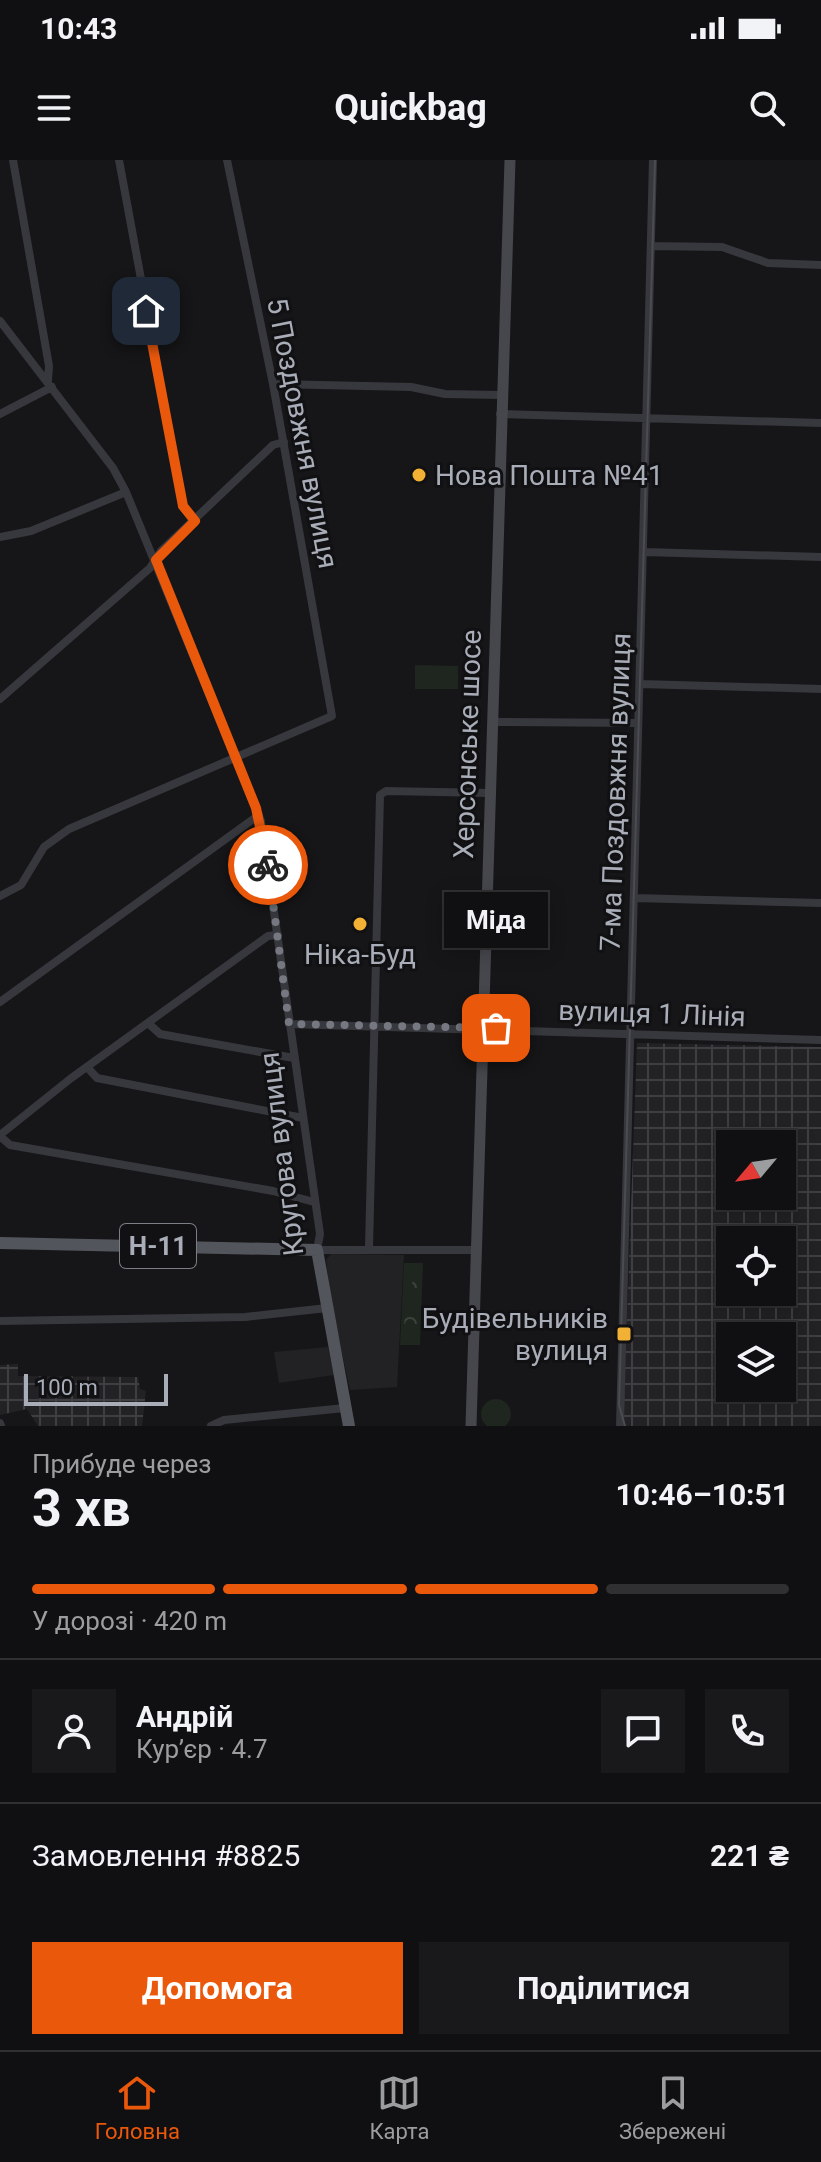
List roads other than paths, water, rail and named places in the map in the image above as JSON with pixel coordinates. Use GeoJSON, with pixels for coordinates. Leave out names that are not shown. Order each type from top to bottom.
{"type":"FeatureCollection","features":[{"type":"Feature","properties":{"kind":"main road","name":"Херсонське шосе"},"geometry":{"type":"LineString","coordinates":[[471,1426],[510,160]]}},
{"type":"Feature","properties":{"kind":"main road","name":"Н-11"},"geometry":{"type":"LineString","coordinates":[[0,1243],[317,1250]]}},
{"type":"Feature","properties":{"kind":"main road","name":"Кругова вулиця"},"geometry":{"type":"LineString","coordinates":[[317,1250],[349,1426]]}},
{"type":"Feature","properties":{"kind":"street"},"geometry":{"type":"LineString","coordinates":[[0,414],[50,384],[13,160]]}},
{"type":"Feature","properties":{"kind":"street"},"geometry":{"type":"LineString","coordinates":[[119,160],[183,506],[195,521]]}},
{"type":"Feature","properties":{"kind":"street","name":"5 Поздовжня вулиця"},"geometry":{"type":"LineString","coordinates":[[227,160],[284,442],[332,716],[236,758]]}},
{"type":"Feature","properties":{"kind":"street","name":"7-ма Поздовжня вулиця"},"geometry":{"type":"LineString","coordinates":[[620,1426],[653,160]]}},
{"type":"Feature","properties":{"kind":"street"},"geometry":{"type":"LineString","coordinates":[[651,246],[722,247],[768,263],[821,265]]}},
{"type":"Feature","properties":{"kind":"street","name":"Кругова вулиця"},"geometry":{"type":"LineString","coordinates":[[0,321],[113,468],[126,492],[259,815],[320,1234],[317,1250]]}},
{"type":"Feature","properties":{"kind":"street"},"geometry":{"type":"LineString","coordinates":[[273,384],[411,387],[445,394],[501,395]]}},
{"type":"Feature","properties":{"kind":"street"},"geometry":{"type":"LineString","coordinates":[[500,414],[821,423]]}},
{"type":"Feature","properties":{"kind":"street"},"geometry":{"type":"LineString","coordinates":[[0,699],[156,560],[273,445],[284,442]]}},
{"type":"Feature","properties":{"kind":"street"},"geometry":{"type":"LineString","coordinates":[[0,535],[31,531],[126,492]]}},
{"type":"Feature","properties":{"kind":"street"},"geometry":{"type":"LineString","coordinates":[[644,552],[821,557]]}},
{"type":"Feature","properties":{"kind":"street"},"geometry":{"type":"LineString","coordinates":[[640,684],[821,689]]}},
{"type":"Feature","properties":{"kind":"street"},"geometry":{"type":"LineString","coordinates":[[492,722],[638,723]]}},
{"type":"Feature","properties":{"kind":"street"},"geometry":{"type":"LineString","coordinates":[[0,896],[21,885],[44,847],[69,829],[236,758]]}},
{"type":"Feature","properties":{"kind":"street"},"geometry":{"type":"LineString","coordinates":[[369,1248],[380,795],[386,791],[490,793]]}},
{"type":"Feature","properties":{"kind":"street"},"geometry":{"type":"LineString","coordinates":[[0,1002],[259,815]]}},
{"type":"Feature","properties":{"kind":"street"},"geometry":{"type":"LineString","coordinates":[[634,898],[821,903]]}},
{"type":"Feature","properties":{"kind":"street"},"geometry":{"type":"LineString","coordinates":[[278,935],[268,936],[87,1067],[0,1136],[10,1145],[273,1191],[314,1202]]}},
{"type":"Feature","properties":{"kind":"street"},"geometry":{"type":"LineString","coordinates":[[148,1023],[160,1034],[294,1058]]}},
{"type":"Feature","properties":{"kind":"street","name":"вулиця 1 Лінія"},"geometry":{"type":"LineString","coordinates":[[289,1024],[483,1027],[629,1036],[821,1040]]}},
{"type":"Feature","properties":{"kind":"street"},"geometry":{"type":"LineString","coordinates":[[87,1067],[97,1078],[303,1118]]}},
{"type":"Feature","properties":{"kind":"street"},"geometry":{"type":"LineString","coordinates":[[317,1250],[475,1250]]}},
{"type":"Feature","properties":{"kind":"street"},"geometry":{"type":"LineString","coordinates":[[0,1321],[245,1317],[327,1308]]}},
{"type":"Feature","properties":{"kind":"street"},"geometry":{"type":"LineString","coordinates":[[211,1426],[224,1420],[345,1408]]}},
{"type":"Feature","properties":{"kind":"tram line"},"geometry":{"type":"LineString","coordinates":[[625,1426],[619,1405],[655,160]]}},
{"type":"Feature","properties":{"kind":"place","name":"Нова Пошта №41"},"geometry":{"type":"Point","coordinates":[419,475]}},
{"type":"Feature","properties":{"kind":"place","name":"Ніка-Буд"},"geometry":{"type":"Point","coordinates":[360,924]}},
{"type":"Feature","properties":{"kind":"place","name":"Міда"},"geometry":{"type":"Point","coordinates":[496,1028]}},
{"type":"Feature","properties":{"kind":"place","name":"Будівельників вулиця"},"geometry":{"type":"Point","coordinates":[624,1334]}}]}
